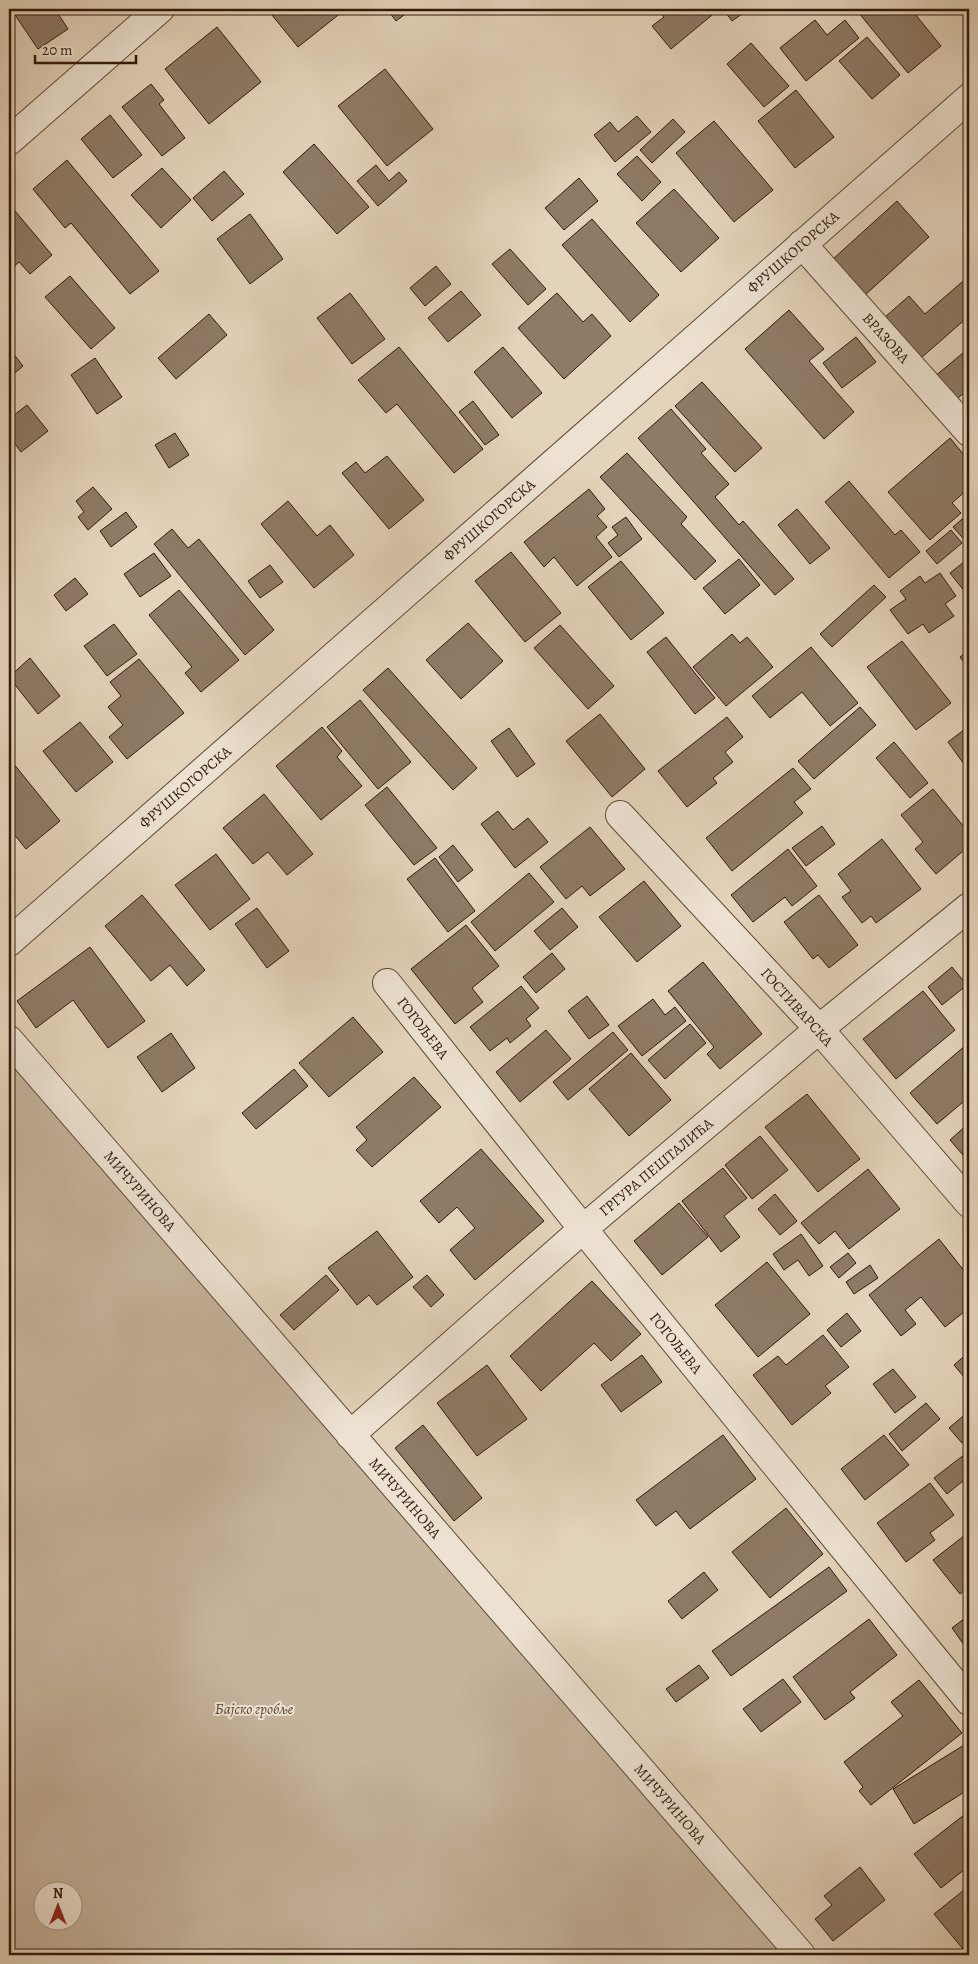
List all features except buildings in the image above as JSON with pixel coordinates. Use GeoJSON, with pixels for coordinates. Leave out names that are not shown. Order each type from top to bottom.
{"type":"FeatureCollection","features":[{"type":"Feature","properties":{"kind":"street"},"geometry":{"type":"LineString","coordinates":[[9,140],[160,9]]}},
{"type":"Feature","properties":{"kind":"street","name":"ФРУШКОГОРСКА"},"geometry":{"type":"LineString","coordinates":[[9,942],[969,98]]}},
{"type":"Feature","properties":{"kind":"street","name":"ВРАЗОВА"},"geometry":{"type":"LineString","coordinates":[[802,244],[969,432]]}},
{"type":"Feature","properties":{"kind":"street","name":"ГОСТИВАРСКА"},"geometry":{"type":"LineString","coordinates":[[620,815],[819,1029],[969,1203]]}},
{"type":"Feature","properties":{"kind":"street","name":"ГРГУРА ПЕШТАЛИЋА"},"geometry":{"type":"LineString","coordinates":[[350,1435],[582,1229],[819,1029],[969,907]]}},
{"type":"Feature","properties":{"kind":"street","name":"ГОГОЉЕВА"},"geometry":{"type":"LineString","coordinates":[[387,983],[582,1229],[969,1701]]}},
{"type":"Feature","properties":{"kind":"street","name":"МИЧУРИНОВА"},"geometry":{"type":"LineString","coordinates":[[9,1040],[801,1955]]}},
{"type":"Feature","properties":{"kind":"green space","name":"Бајско гробље"},"geometry":{"type":"Polygon","coordinates":[[[9,1055],[795,1955],[9,1955],[9,1055]]]}}]}
